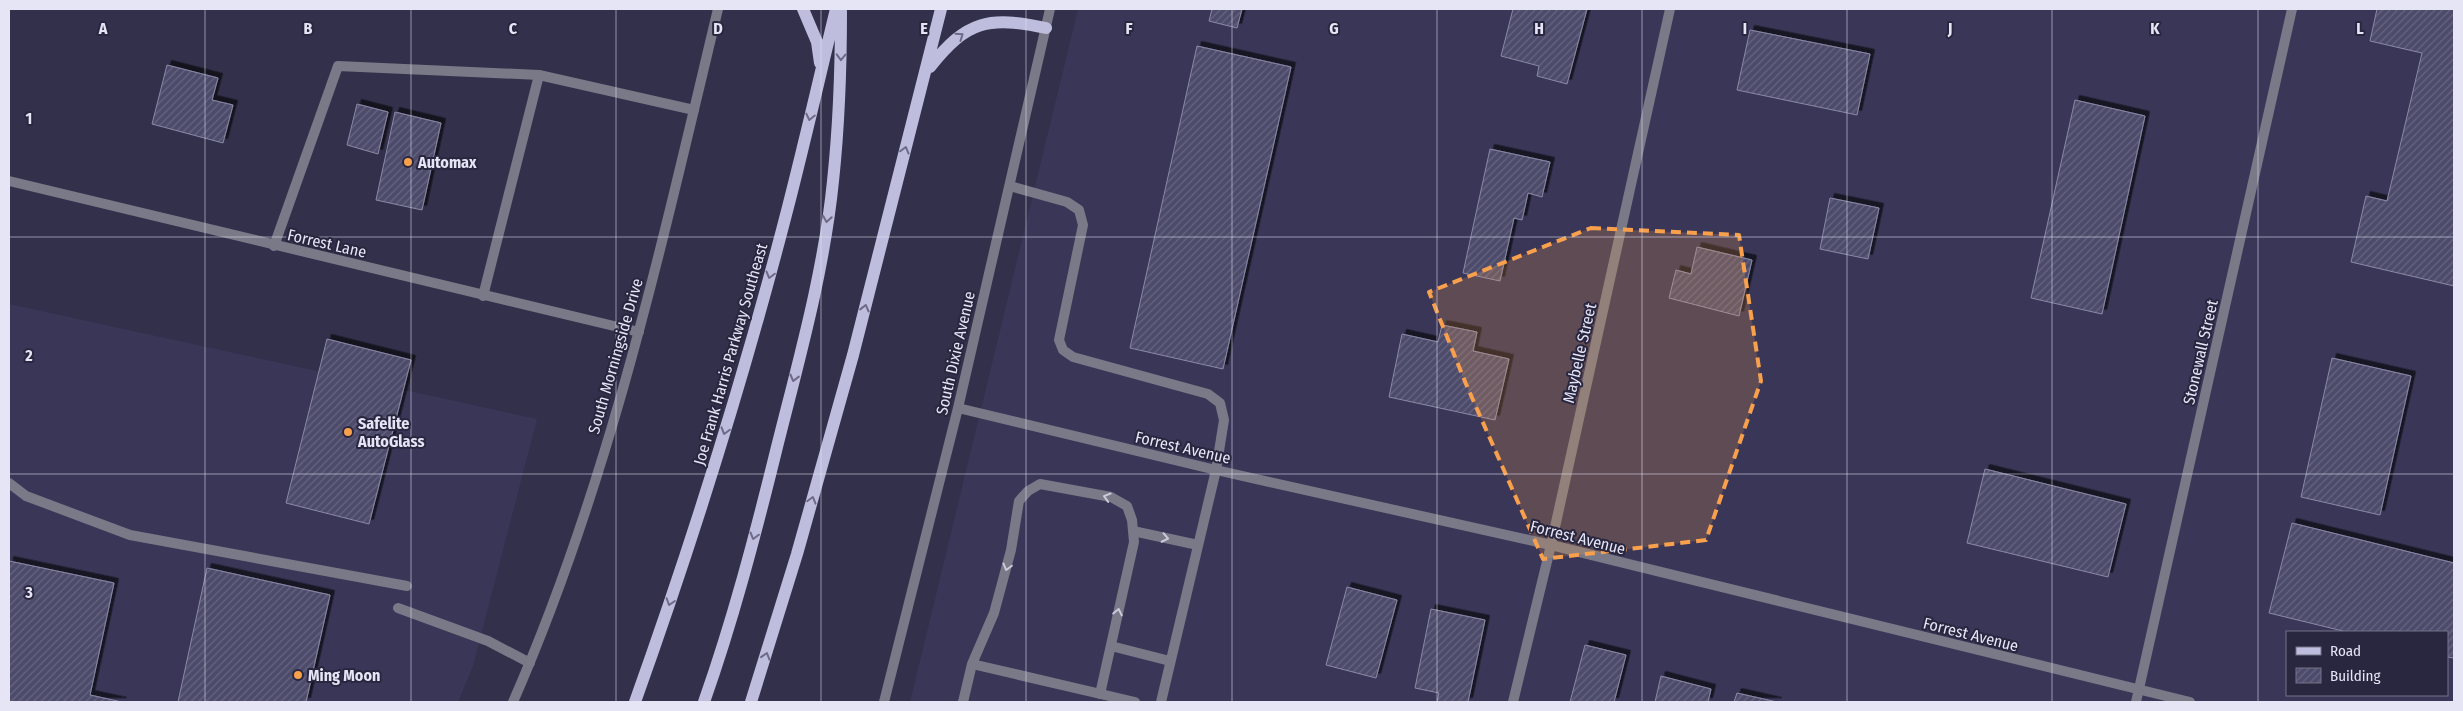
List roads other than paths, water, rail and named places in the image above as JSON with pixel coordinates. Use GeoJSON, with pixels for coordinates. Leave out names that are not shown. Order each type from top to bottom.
{"type":"FeatureCollection","features":[{"type":"Feature","properties":{"kind":"main road"},"geometry":{"type":"LineString","coordinates":[[803,9],[817,42],[821,70]]}},
{"type":"Feature","properties":{"kind":"main road","name":"Joe Frank Harris Parkway Southeast"},"geometry":{"type":"LineString","coordinates":[[635,702],[688,547],[746,360],[788,207],[836,9]]}},
{"type":"Feature","properties":{"kind":"main road"},"geometry":{"type":"LineString","coordinates":[[704,702],[739,593],[756,530],[805,332],[821,255],[833,183],[837,136],[841,9]]}},
{"type":"Feature","properties":{"kind":"main road"},"geometry":{"type":"LineString","coordinates":[[750,702],[797,554],[853,355],[927,71],[941,9]]}},
{"type":"Feature","properties":{"kind":"main road"},"geometry":{"type":"LineString","coordinates":[[927,71],[957,37],[978,25],[1003,21],[1046,28]]}},
{"type":"Feature","properties":{"kind":"street","name":"South Morningside Drive"},"geometry":{"type":"LineString","coordinates":[[513,702],[530,663],[589,498],[639,332],[718,9]]}},
{"type":"Feature","properties":{"kind":"street","name":"South Dixie Avenue"},"geometry":{"type":"LineString","coordinates":[[884,702],[958,408],[1050,9]]}},
{"type":"Feature","properties":{"kind":"street","name":"Maybelle Street"},"geometry":{"type":"LineString","coordinates":[[1513,702],[1551,545],[1670,9]]}},
{"type":"Feature","properties":{"kind":"street","name":"Stonewall Street"},"geometry":{"type":"LineString","coordinates":[[2136,702],[2292,9]]}},
{"type":"Feature","properties":{"kind":"street"},"geometry":{"type":"LineString","coordinates":[[274,246],[338,66],[539,75],[694,110]]}},
{"type":"Feature","properties":{"kind":"street"},"geometry":{"type":"LineString","coordinates":[[483,296],[539,75]]}},
{"type":"Feature","properties":{"kind":"street","name":"Forrest Lane"},"geometry":{"type":"LineString","coordinates":[[9,181],[639,332]]}},
{"type":"Feature","properties":{"kind":"street"},"geometry":{"type":"LineString","coordinates":[[1010,186],[1066,202],[1078,210],[1084,225],[1059,340],[1063,350],[1073,358],[1208,394],[1220,403],[1224,420],[1216,470],[1161,702]]}},
{"type":"Feature","properties":{"kind":"street","name":"Forrest Avenue"},"geometry":{"type":"LineString","coordinates":[[958,408],[1216,470],[1551,545],[2190,702]]}},
{"type":"Feature","properties":{"kind":"street"},"geometry":{"type":"LineString","coordinates":[[9,483],[26,496],[130,534],[407,586]]}},
{"type":"Feature","properties":{"kind":"street"},"geometry":{"type":"LineString","coordinates":[[963,702],[972,664],[994,613],[1011,550],[1019,501],[1028,491],[1040,484],[1112,497],[1127,506],[1134,542],[1100,694]]}},
{"type":"Feature","properties":{"kind":"street"},"geometry":{"type":"LineString","coordinates":[[1133,531],[1198,545]]}},
{"type":"Feature","properties":{"kind":"street"},"geometry":{"type":"LineString","coordinates":[[398,608],[488,641],[530,663]]}},
{"type":"Feature","properties":{"kind":"street"},"geometry":{"type":"LineString","coordinates":[[1111,646],[1170,661]]}},
{"type":"Feature","properties":{"kind":"street"},"geometry":{"type":"LineString","coordinates":[[972,664],[1135,702]]}},
{"type":"Feature","properties":{"kind":"place","name":"Automax"},"geometry":{"type":"Point","coordinates":[408,162]}},
{"type":"Feature","properties":{"kind":"place","name":"Safelite AutoGlass"},"geometry":{"type":"Point","coordinates":[348,432]}},
{"type":"Feature","properties":{"kind":"place","name":"Ming Moon"},"geometry":{"type":"Point","coordinates":[298,675]}}]}
